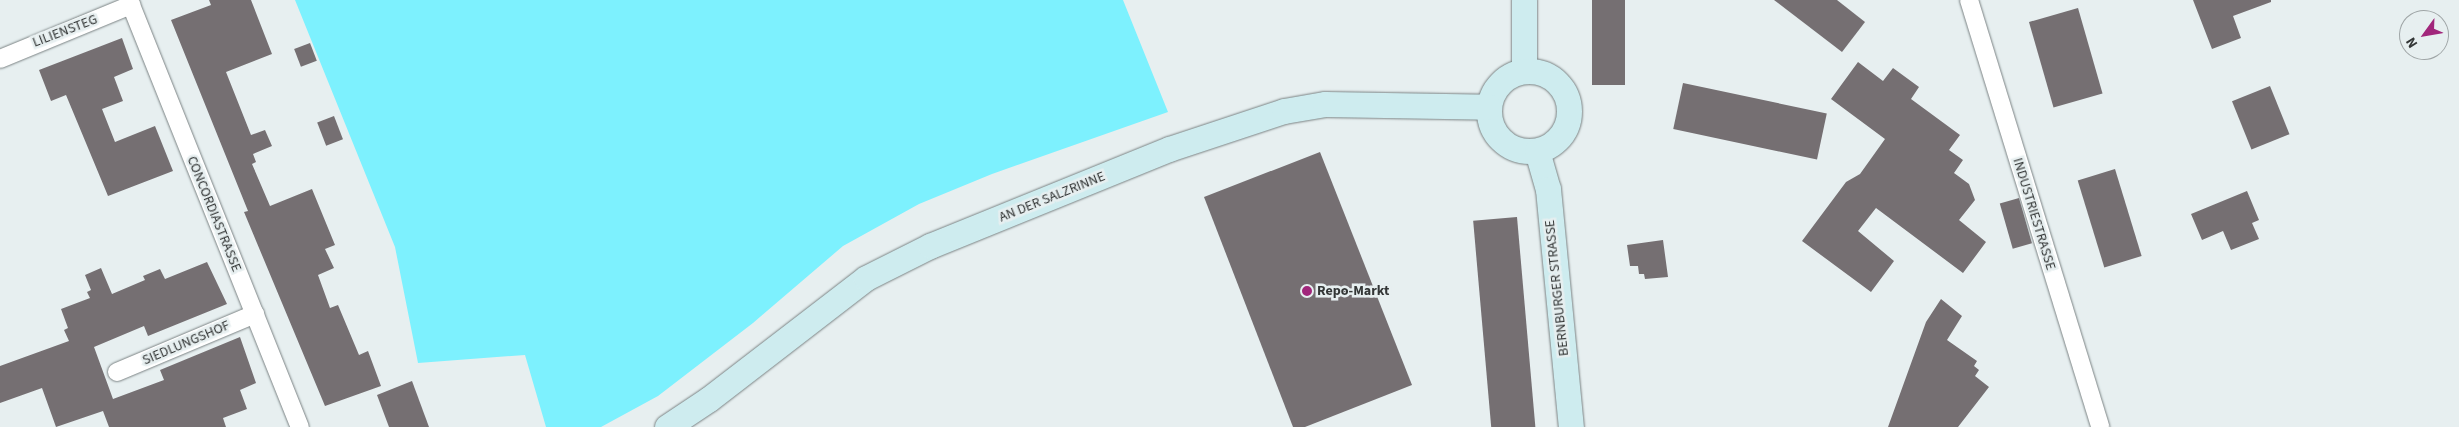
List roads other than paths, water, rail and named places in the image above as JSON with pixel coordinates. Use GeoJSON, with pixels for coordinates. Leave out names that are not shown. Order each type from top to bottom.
{"type":"FeatureCollection","features":[{"type":"Feature","properties":{"kind":"main road"},"geometry":{"type":"LineString","coordinates":[[1524,0],[1524,71]]}},
{"type":"Feature","properties":{"kind":"main road"},"geometry":{"type":"LineString","coordinates":[[1524,71],[1537,72],[1560,85],[1569,109],[1568,120],[1561,136],[1548,147],[1537,151],[1524,152],[1502,141],[1489,120],[1489,107],[1500,83],[1524,71]]}},
{"type":"Feature","properties":{"kind":"main road","name":"AN DER SALZRINNE"},"geometry":{"type":"LineString","coordinates":[[667,427],[709,399],[866,278],[930,246],[1169,149],[1284,111],[1325,104],[1489,107]]}},
{"type":"Feature","properties":{"kind":"main road","name":"BERNBURGER STRASSE"},"geometry":{"type":"LineString","coordinates":[[1537,151],[1548,189],[1571,427]]}},
{"type":"Feature","properties":{"kind":"street","name":"INDUSTRIESTRASSE"},"geometry":{"type":"LineString","coordinates":[[1969,0],[2100,427]]}},
{"type":"Feature","properties":{"kind":"street","name":"LILIENSTEG"},"geometry":{"type":"LineString","coordinates":[[0,58],[130,3]]}},
{"type":"Feature","properties":{"kind":"street","name":"CONCORDIASTRASSE"},"geometry":{"type":"LineString","coordinates":[[130,3],[300,427]]}},
{"type":"Feature","properties":{"kind":"street","name":"SIEDLUNGSHOF"},"geometry":{"type":"LineString","coordinates":[[117,372],[255,314]]}},
{"type":"Feature","properties":{"kind":"place","name":"Repo-Markt"},"geometry":{"type":"Point","coordinates":[1307,291]}}]}
